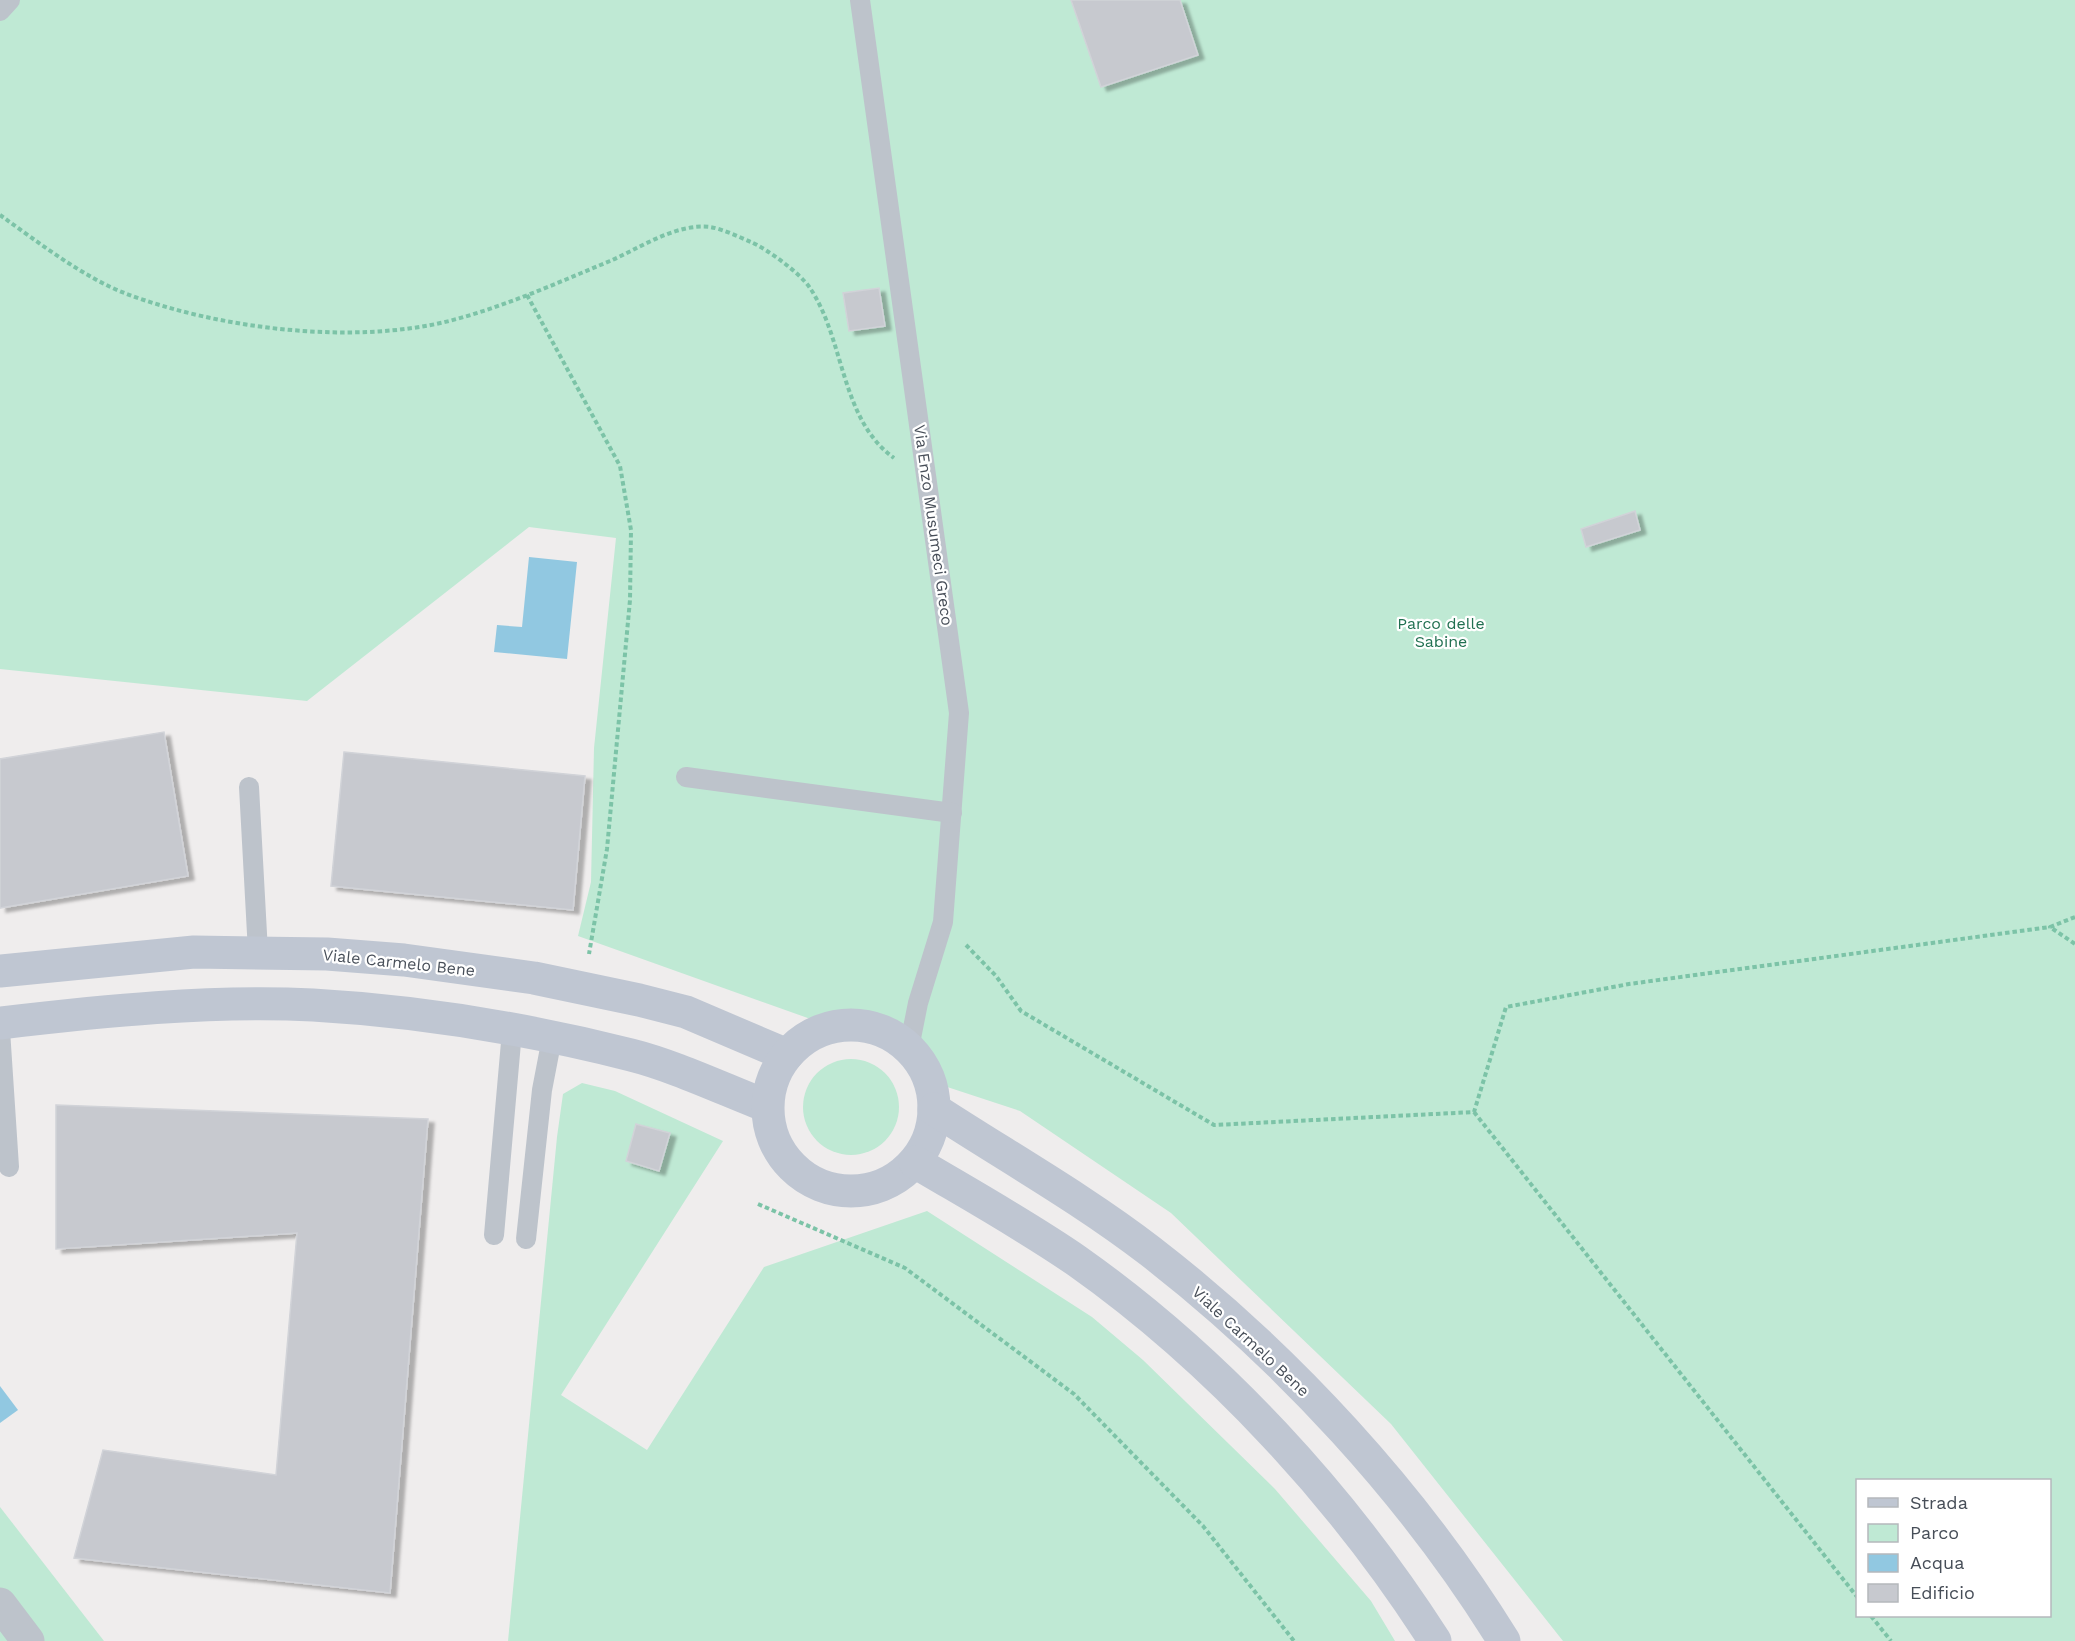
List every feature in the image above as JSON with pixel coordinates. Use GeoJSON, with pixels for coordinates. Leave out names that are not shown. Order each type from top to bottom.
{"type":"FeatureCollection","features":[{"type":"Feature","properties":{"kind":"street","name":"Viale Carmelo Bene"},"geometry":{"type":"LineString","coordinates":[[0,971],[194,952],[258,952],[404,960],[583,987],[686,1012],[787,1055]]}},
{"type":"Feature","properties":{"kind":"street"},"geometry":{"type":"LineString","coordinates":[[0,1023],[96,1012],[201,1006],[312,1005],[438,1017],[634,1055],[767,1106]]}},
{"type":"Feature","properties":{"kind":"street"},"geometry":{"type":"LineString","coordinates":[[860,1025],[886,1033],[909,1048],[929,1081],[934,1109],[932,1128],[926,1146],[915,1162],[897,1178],[875,1188],[851,1192],[827,1188],[801,1174],[785,1159],[772,1134],[767,1106],[773,1079],[787,1055],[807,1037],[833,1027],[860,1025]]}},
{"type":"Feature","properties":{"kind":"street","name":"Viale Carmelo Bene"},"geometry":{"type":"LineString","coordinates":[[934,1109],[1107,1220],[1190,1283],[1246,1332],[1306,1392],[1392,1487],[1453,1566],[1504,1641]]}},
{"type":"Feature","properties":{"kind":"street"},"geometry":{"type":"LineString","coordinates":[[915,1162],[1018,1222],[1077,1261],[1127,1299],[1192,1356],[1279,1440],[1337,1506],[1401,1588],[1435,1641]]}},
{"type":"Feature","properties":{"kind":"street"},"geometry":{"type":"LineString","coordinates":[[0,1604],[28,1641]]}},
{"type":"Feature","properties":{"kind":"lane"},"geometry":{"type":"LineString","coordinates":[[0,11],[10,0]]}},
{"type":"Feature","properties":{"kind":"lane","name":"Via Enzo Musumeci Greco"},"geometry":{"type":"LineString","coordinates":[[860,0],[959,713],[943,922],[918,1003],[909,1048]]}},
{"type":"Feature","properties":{"kind":"lane"},"geometry":{"type":"LineString","coordinates":[[686,777],[952,813]]}},
{"type":"Feature","properties":{"kind":"lane"},"geometry":{"type":"LineString","coordinates":[[249,787],[258,952]]}},
{"type":"Feature","properties":{"kind":"lane"},"geometry":{"type":"LineString","coordinates":[[0,1030],[9,1167]]}},
{"type":"Feature","properties":{"kind":"lane"},"geometry":{"type":"LineString","coordinates":[[494,1235],[512,1031]]}},
{"type":"Feature","properties":{"kind":"lane"},"geometry":{"type":"LineString","coordinates":[[526,1239],[542,1090],[552,1038]]}},
{"type":"Feature","properties":{"kind":"path"},"geometry":{"type":"LineString","coordinates":[[0,215],[58,256],[125,294],[201,316],[283,330],[398,332],[451,320],[527,295],[675,232],[710,227],[753,243],[777,259],[809,287],[826,323],[860,417],[878,446],[902,464],[926,464]]}},
{"type":"Feature","properties":{"kind":"path"},"geometry":{"type":"LineString","coordinates":[[527,295],[620,466],[631,530],[630,600],[607,849],[583,987]]}},
{"type":"Feature","properties":{"kind":"path"},"geometry":{"type":"LineString","coordinates":[[1474,1112],[1506,1008],[1629,984],[2050,927],[2075,917]]}},
{"type":"Feature","properties":{"kind":"path"},"geometry":{"type":"LineString","coordinates":[[943,922],[996,976],[1022,1011],[1214,1125],[1474,1112]]}},
{"type":"Feature","properties":{"kind":"path"},"geometry":{"type":"LineString","coordinates":[[2050,927],[2075,944]]}},
{"type":"Feature","properties":{"kind":"path"},"geometry":{"type":"LineString","coordinates":[[1474,1112],[1856,1597]]}},
{"type":"Feature","properties":{"kind":"path"},"geometry":{"type":"LineString","coordinates":[[758,1204],[905,1268],[1074,1394],[1203,1526],[1294,1641]]}},
{"type":"Feature","properties":{"kind":"path"},"geometry":{"type":"LineString","coordinates":[[1872,1617],[1891,1641]]}},
{"type":"Feature","properties":{"kind":"green space","name":"Parco delle Sabine"},"geometry":{"type":"Polygon","coordinates":[[[0,0],[2075,0],[2075,1641],[1563,1641],[1391,1424],[1171,1213],[1020,1111],[929,1081],[909,1049],[886,1033],[860,1025],[833,1027],[578,936],[591,882],[594,748],[616,538],[529,527],[307,701],[0,669],[0,0]]]}},
{"type":"Feature","properties":{"kind":"green space"},"geometry":{"type":"Polygon","coordinates":[[[851,1059],[869,1063],[885,1073],[895,1089],[899,1107],[895,1125],[885,1141],[869,1151],[851,1155],[833,1151],[817,1141],[807,1125],[803,1107],[807,1089],[817,1073],[833,1063],[851,1059]]]}},
{"type":"Feature","properties":{"kind":"green space"},"geometry":{"type":"Polygon","coordinates":[[[582,1083],[615,1091],[723,1141],[561,1395],[647,1450],[764,1267],[927,1211],[1092,1317],[1143,1360],[1275,1489],[1371,1601],[1395,1641],[508,1641],[557,1137],[563,1094],[582,1083]]]}},
{"type":"Feature","properties":{"kind":"green space"},"geometry":{"type":"Polygon","coordinates":[[[0,1507],[104,1641],[0,1641],[0,1507]]]}},
{"type":"Feature","properties":{"kind":"water"},"geometry":{"type":"Polygon","coordinates":[[[529,557],[577,562],[567,659],[494,652],[497,625],[522,627],[529,557]]]}},
{"type":"Feature","properties":{"kind":"water"},"geometry":{"type":"Polygon","coordinates":[[[0,1386],[18,1410],[0,1423],[0,1386]]]}},
{"type":"Feature","properties":{"kind":"building"},"geometry":{"type":"Polygon","coordinates":[[[1071,0],[1180,0],[1198,55],[1101,87],[1071,0]]]}},
{"type":"Feature","properties":{"kind":"building"},"geometry":{"type":"Polygon","coordinates":[[[879,288],[885,326],[849,331],[843,293],[879,288]]]}},
{"type":"Feature","properties":{"kind":"building"},"geometry":{"type":"Polygon","coordinates":[[[1635,511],[1640,530],[1586,547],[1581,529],[1635,511]]]}},
{"type":"Feature","properties":{"kind":"building"},"geometry":{"type":"Polygon","coordinates":[[[164,732],[188,876],[0,908],[0,759],[164,732]]]}},
{"type":"Feature","properties":{"kind":"building"},"geometry":{"type":"Polygon","coordinates":[[[344,752],[585,776],[573,910],[331,886],[344,752]]]}},
{"type":"Feature","properties":{"kind":"building"},"geometry":{"type":"Polygon","coordinates":[[[56,1105],[428,1119],[390,1593],[74,1558],[103,1450],[276,1475],[297,1233],[56,1249],[56,1105]]]}},
{"type":"Feature","properties":{"kind":"building"},"geometry":{"type":"Polygon","coordinates":[[[636,1124],[670,1133],[659,1171],[626,1161],[636,1124]]]}}]}
